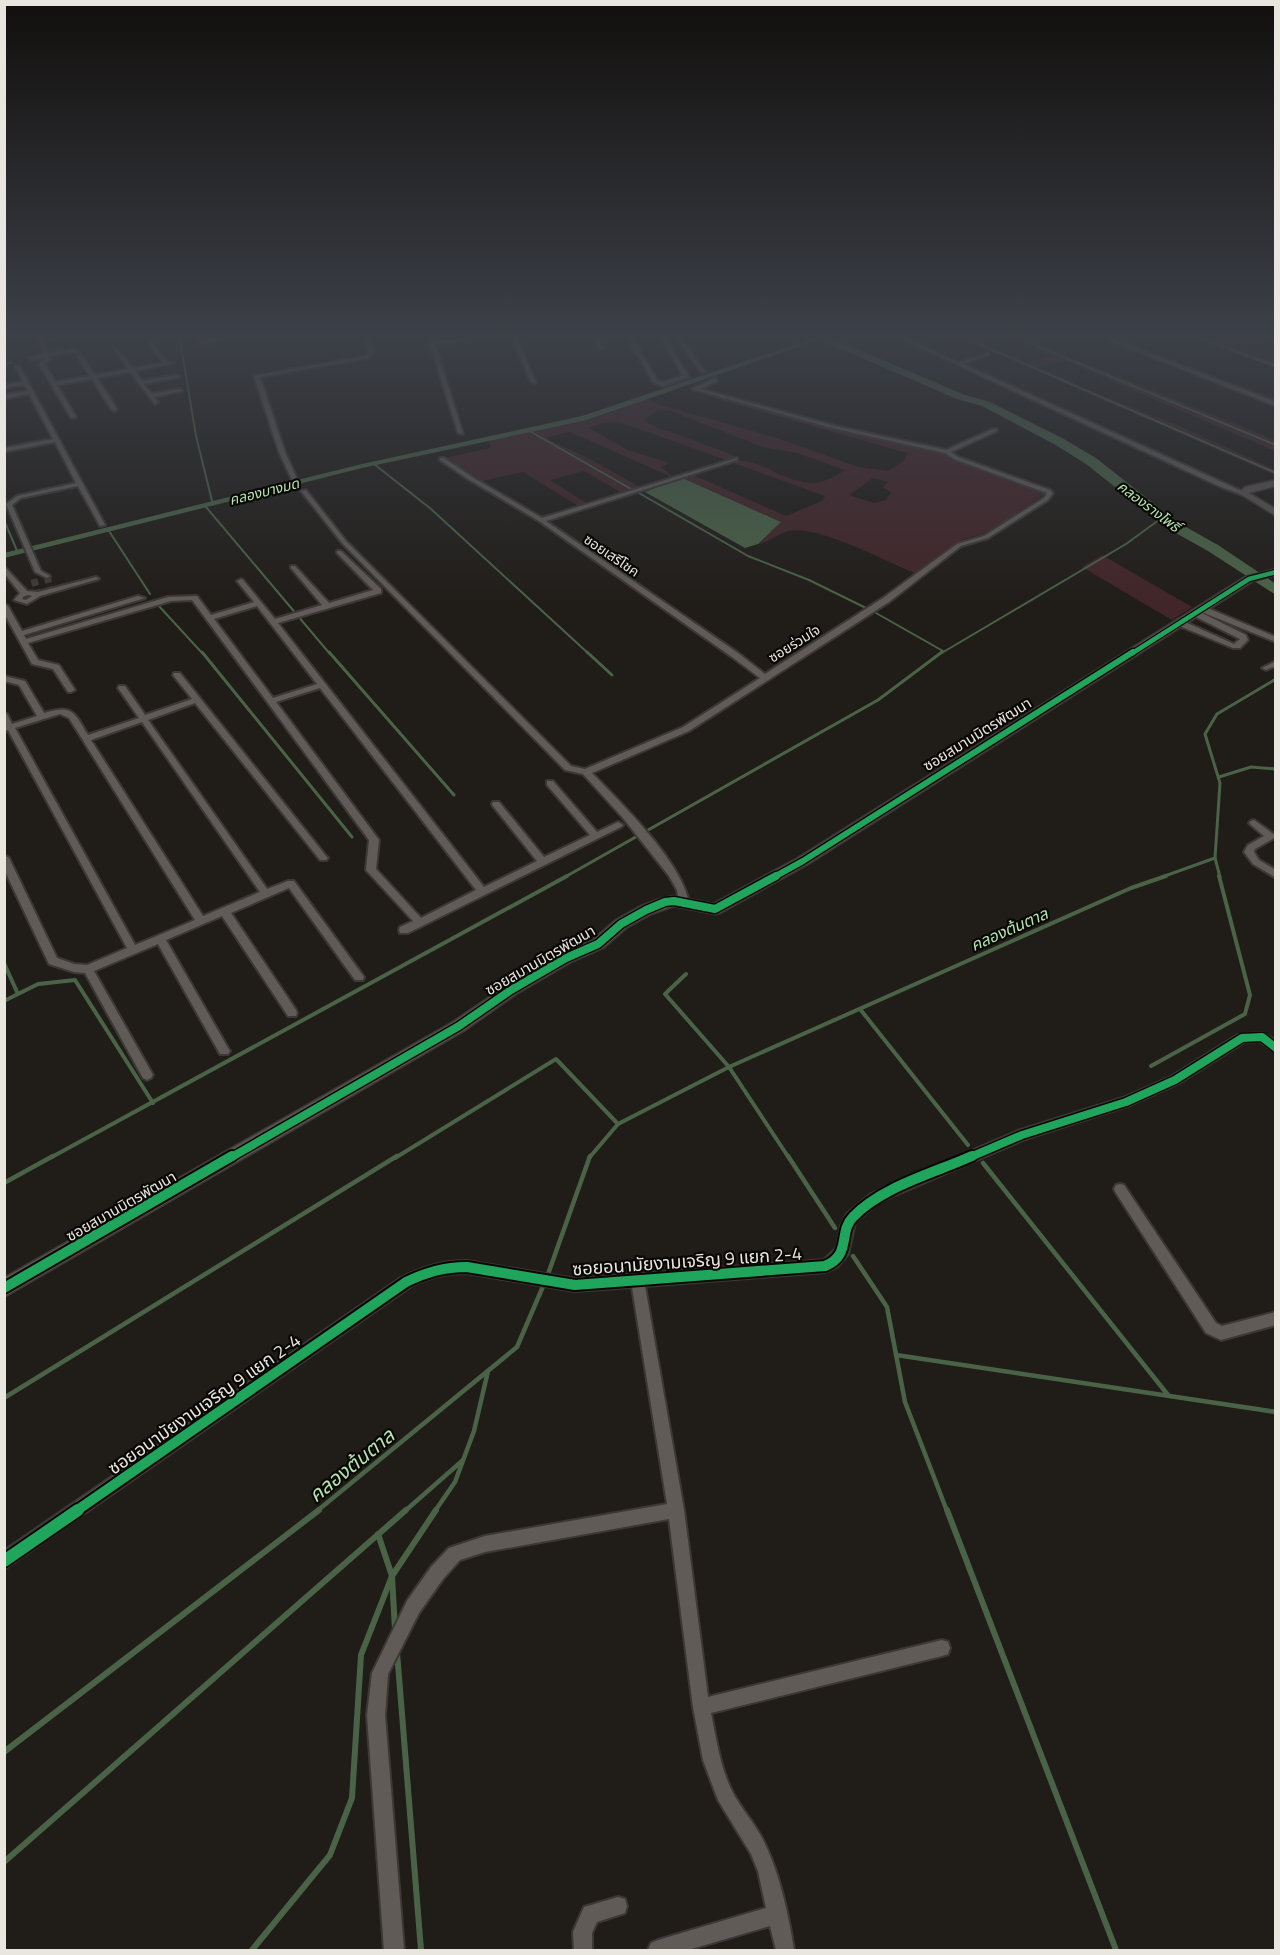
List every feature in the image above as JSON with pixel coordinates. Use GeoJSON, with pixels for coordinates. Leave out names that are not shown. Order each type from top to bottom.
{"type":"FeatureCollection","features":[{"type":"Feature","properties":{"kind":"street"},"geometry":{"type":"LineString","coordinates":[[49,425],[102,525]]}},
{"type":"Feature","properties":{"kind":"street"},"geometry":{"type":"LineString","coordinates":[[273,425],[294,479]]}},
{"type":"Feature","properties":{"kind":"street"},"geometry":{"type":"LineString","coordinates":[[458,425],[461,433]]}},
{"type":"Feature","properties":{"kind":"street","name":"ซอยร่วมใจ"},"geometry":{"type":"LineString","coordinates":[[586,772],[686,729],[892,597],[959,545],[991,534],[1049,495],[1050,492],[956,458],[946,452],[828,425]]}},
{"type":"Feature","properties":{"kind":"street"},"geometry":{"type":"LineString","coordinates":[[1092,425],[1223,486],[1243,493],[1275,513]]}},
{"type":"Feature","properties":{"kind":"street"},"geometry":{"type":"LineString","coordinates":[[946,452],[995,430]]}},
{"type":"Feature","properties":{"kind":"street"},"geometry":{"type":"LineString","coordinates":[[4,450],[56,440]]}},
{"type":"Feature","properties":{"kind":"street","name":"ซอยเสรีโชค"},"geometry":{"type":"LineString","coordinates":[[442,459],[541,520],[765,678]]}},
{"type":"Feature","properties":{"kind":"street"},"geometry":{"type":"LineString","coordinates":[[541,520],[735,459]]}},
{"type":"Feature","properties":{"kind":"street"},"geometry":{"type":"LineString","coordinates":[[1243,493],[1248,489],[1275,483]]}},
{"type":"Feature","properties":{"kind":"street"},"geometry":{"type":"LineString","coordinates":[[47,576],[36,575],[30,551],[9,504],[12,500],[80,484]]}},
{"type":"Feature","properties":{"kind":"street"},"geometry":{"type":"LineString","coordinates":[[303,491],[344,542],[568,768],[586,772],[653,848],[679,882],[685,898],[684,902]]}},
{"type":"Feature","properties":{"kind":"street"},"geometry":{"type":"LineString","coordinates":[[273,622],[378,591],[339,552]]}},
{"type":"Feature","properties":{"kind":"street"},"geometry":{"type":"LineString","coordinates":[[293,567],[327,606]]}},
{"type":"Feature","properties":{"kind":"street"},"geometry":{"type":"LineString","coordinates":[[4,568],[21,598]]}},
{"type":"Feature","properties":{"kind":"street","name":"ซอยสมานมิตรพัฒนา"},"geometry":{"type":"LineString","coordinates":[[4,1288],[439,1038],[558,962],[598,944],[621,924],[665,902],[684,902],[714,909],[803,861],[1198,611],[1256,577],[1275,572]]}},
{"type":"Feature","properties":{"kind":"street"},"geometry":{"type":"LineString","coordinates":[[4,601],[21,598],[31,601],[37,596],[96,579]]}},
{"type":"Feature","properties":{"kind":"street"},"geometry":{"type":"LineString","coordinates":[[241,581],[482,891]]}},
{"type":"Feature","properties":{"kind":"street"},"geometry":{"type":"LineString","coordinates":[[21,598],[4,606],[35,662],[56,667],[71,690]]}},
{"type":"Feature","properties":{"kind":"street"},"geometry":{"type":"LineString","coordinates":[[22,638],[141,598]]}},
{"type":"Feature","properties":{"kind":"street"},"geometry":{"type":"LineString","coordinates":[[22,638],[180,598],[194,598],[374,840],[371,870],[419,922]]}},
{"type":"Feature","properties":{"kind":"street"},"geometry":{"type":"LineString","coordinates":[[210,618],[258,603]]}},
{"type":"Feature","properties":{"kind":"street"},"geometry":{"type":"LineString","coordinates":[[1180,623],[1233,646],[1237,646],[1244,640],[1243,637],[1198,611]]}},
{"type":"Feature","properties":{"kind":"street"},"geometry":{"type":"LineString","coordinates":[[1198,611],[1275,640]]}},
{"type":"Feature","properties":{"kind":"street"},"geometry":{"type":"LineString","coordinates":[[1266,668],[1275,663]]}},
{"type":"Feature","properties":{"kind":"street"},"geometry":{"type":"LineString","coordinates":[[177,675],[323,858]]}},
{"type":"Feature","properties":{"kind":"street"},"geometry":{"type":"LineString","coordinates":[[4,678],[22,683],[42,717]]}},
{"type":"Feature","properties":{"kind":"street"},"geometry":{"type":"LineString","coordinates":[[271,701],[322,685]]}},
{"type":"Feature","properties":{"kind":"street"},"geometry":{"type":"LineString","coordinates":[[122,688],[265,893]]}},
{"type":"Feature","properties":{"kind":"street"},"geometry":{"type":"LineString","coordinates":[[87,739],[197,700]]}},
{"type":"Feature","properties":{"kind":"street"},"geometry":{"type":"LineString","coordinates":[[7,728],[67,712],[72,716],[201,921]]}},
{"type":"Feature","properties":{"kind":"street"},"geometry":{"type":"LineString","coordinates":[[4,716],[7,728],[133,950]]}},
{"type":"Feature","properties":{"kind":"street"},"geometry":{"type":"LineString","coordinates":[[550,783],[595,835]]}},
{"type":"Feature","properties":{"kind":"street"},"geometry":{"type":"LineString","coordinates":[[496,804],[542,861]]}},
{"type":"Feature","properties":{"kind":"street"},"geometry":{"type":"LineString","coordinates":[[1254,823],[1271,836],[1251,847],[1249,852],[1256,862],[1275,875]]}},
{"type":"Feature","properties":{"kind":"street"},"geometry":{"type":"LineString","coordinates":[[404,930],[618,825]]}},
{"type":"Feature","properties":{"kind":"street"},"geometry":{"type":"LineString","coordinates":[[4,858],[53,961],[74,968],[88,969],[291,883],[359,977]]}},
{"type":"Feature","properties":{"kind":"street"},"geometry":{"type":"LineString","coordinates":[[225,912],[292,1012]]}},
{"type":"Feature","properties":{"kind":"street"},"geometry":{"type":"LineString","coordinates":[[160,939],[224,1052]]}},
{"type":"Feature","properties":{"kind":"street"},"geometry":{"type":"LineString","coordinates":[[88,969],[147,1075]]}},
{"type":"Feature","properties":{"kind":"street","name":"ซอยอนามัยงามเจริญ 9 แยก 2-4"},"geometry":{"type":"LineString","coordinates":[[4,1561],[406,1282],[437,1269],[455,1267],[575,1285],[825,1266],[832,1263],[843,1250],[847,1226],[851,1218],[875,1198],[1022,1135],[1126,1102],[1175,1080],[1242,1038],[1262,1037],[1275,1048]]}},
{"type":"Feature","properties":{"kind":"street"},"geometry":{"type":"LineString","coordinates":[[1120,1189],[1211,1328],[1221,1333],[1275,1318]]}},
{"type":"Feature","properties":{"kind":"street"},"geometry":{"type":"LineString","coordinates":[[637,1280],[676,1510],[701,1707],[712,1760],[724,1794],[758,1848],[767,1871],[785,1950]]}},
{"type":"Feature","properties":{"kind":"street"},"geometry":{"type":"LineString","coordinates":[[394,1950],[376,1714],[380,1672],[413,1607],[443,1567],[455,1554],[462,1551],[485,1544],[676,1510]]}},
{"type":"Feature","properties":{"kind":"street"},"geometry":{"type":"LineString","coordinates":[[701,1707],[942,1648]]}},
{"type":"Feature","properties":{"kind":"street"},"geometry":{"type":"LineString","coordinates":[[583,1950],[582,1932],[591,1914],[618,1906]]}},
{"type":"Feature","properties":{"kind":"street"},"geometry":{"type":"LineString","coordinates":[[658,1950],[778,1914]]}},
{"type":"Feature","properties":{"kind":"shaded area"},"geometry":{"type":"Polygon","coordinates":[[[559,425],[596,425],[589,428],[628,450],[669,463],[661,467],[674,478],[570,432],[548,437],[549,440],[588,458],[642,488],[624,494],[584,471],[550,480],[588,504],[580,507],[523,472],[482,481],[445,458],[491,448],[489,440],[559,425]]]}},
{"type":"Feature","properties":{"kind":"shaded area"},"geometry":{"type":"Polygon","coordinates":[[[629,425],[652,425],[736,456],[726,460],[629,425]]]}},
{"type":"Feature","properties":{"kind":"shaded area"},"geometry":{"type":"Polygon","coordinates":[[[707,425],[732,425],[777,438],[858,467],[888,471],[905,460],[907,453],[809,425],[825,425],[942,453],[1046,493],[989,532],[964,539],[920,572],[915,573],[833,538],[801,530],[788,531],[758,544],[781,522],[680,477],[691,474],[786,516],[822,501],[825,496],[731,462],[752,463],[797,481],[809,483],[826,480],[845,470],[797,453],[760,446],[707,425]],[[873,478],[849,495],[874,503],[886,500],[891,492],[883,487],[888,482],[873,478]]]}},
{"type":"Feature","properties":{"kind":"shaded area"},"geometry":{"type":"Polygon","coordinates":[[[1161,425],[1182,427],[1275,470],[1275,475],[1161,425]]]}},
{"type":"Feature","properties":{"kind":"shaded area"},"geometry":{"type":"Polygon","coordinates":[[[1215,425],[1239,425],[1275,440],[1275,451],[1215,425]]]}},
{"type":"Feature","properties":{"kind":"shaded area"},"geometry":{"type":"Polygon","coordinates":[[[680,477],[781,522],[758,544],[745,548],[645,492],[680,477]]]}},
{"type":"Feature","properties":{"kind":"shaded area"},"geometry":{"type":"Polygon","coordinates":[[[1102,555],[1192,607],[1172,620],[1082,567],[1102,555]]]}},
{"type":"Feature","properties":{"kind":"waterway"},"geometry":{"type":"LineString","coordinates":[[194,425],[213,505]]}},
{"type":"Feature","properties":{"kind":"waterway","name":"คลองบางมด"},"geometry":{"type":"LineString","coordinates":[[4,556],[362,466],[551,425]]}},
{"type":"Feature","properties":{"kind":"waterway","name":"คลองรางโพธิ์"},"geometry":{"type":"LineString","coordinates":[[1027,425],[1091,461],[1172,525],[1213,548],[1276,591]]}},
{"type":"Feature","properties":{"kind":"waterway"},"geometry":{"type":"LineString","coordinates":[[1166,425],[1276,473]]}},
{"type":"Feature","properties":{"kind":"waterway"},"geometry":{"type":"LineString","coordinates":[[1228,425],[1276,445]]}},
{"type":"Feature","properties":{"kind":"waterway"},"geometry":{"type":"LineString","coordinates":[[526,429],[631,489]]}},
{"type":"Feature","properties":{"kind":"waterway"},"geometry":{"type":"LineString","coordinates":[[374,464],[431,509],[589,654]]}},
{"type":"Feature","properties":{"kind":"waterway"},"geometry":{"type":"LineString","coordinates":[[639,493],[748,556],[809,580],[866,608]]}},
{"type":"Feature","properties":{"kind":"waterway"},"geometry":{"type":"LineString","coordinates":[[206,507],[330,654]]}},
{"type":"Feature","properties":{"kind":"waterway"},"geometry":{"type":"LineString","coordinates":[[940,654],[1126,544],[1163,517]]}},
{"type":"Feature","properties":{"kind":"waterway"},"geometry":{"type":"LineString","coordinates":[[4,520],[18,553]]}},
{"type":"Feature","properties":{"kind":"waterway"},"geometry":{"type":"LineString","coordinates":[[109,531],[150,594]]}},
{"type":"Feature","properties":{"kind":"waterway"},"geometry":{"type":"LineString","coordinates":[[158,605],[203,654]]}},
{"type":"Feature","properties":{"kind":"waterway"},"geometry":{"type":"LineString","coordinates":[[876,613],[943,651]]}},
{"type":"Feature","properties":{"kind":"waterway"},"geometry":{"type":"LineString","coordinates":[[202,652],[352,837]]}},
{"type":"Feature","properties":{"kind":"waterway"},"geometry":{"type":"LineString","coordinates":[[329,652],[454,795]]}},
{"type":"Feature","properties":{"kind":"waterway"},"geometry":{"type":"LineString","coordinates":[[587,652],[612,675]]}},
{"type":"Feature","properties":{"kind":"waterway"},"geometry":{"type":"LineString","coordinates":[[565,877],[878,700],[942,652]]}},
{"type":"Feature","properties":{"kind":"waterway","name":"คลองต้นตาล"},"geometry":{"type":"LineString","coordinates":[[1215,858],[1220,783],[1205,734],[1217,714],[1276,679]]}},
{"type":"Feature","properties":{"kind":"waterway"},"geometry":{"type":"LineString","coordinates":[[1219,777],[1251,767],[1276,769]]}},
{"type":"Feature","properties":{"kind":"waterway","name":"คลองต้นตาล"},"geometry":{"type":"LineString","coordinates":[[1162,877],[1215,858]]}},
{"type":"Feature","properties":{"kind":"waterway"},"geometry":{"type":"LineString","coordinates":[[1215,858],[1220,877]]}},
{"type":"Feature","properties":{"kind":"waterway"},"geometry":{"type":"LineString","coordinates":[[152,1102],[567,876]]}},
{"type":"Feature","properties":{"kind":"waterway","name":"คลองต้นตาล"},"geometry":{"type":"LineString","coordinates":[[729,1067],[1131,888],[1166,876]]}},
{"type":"Feature","properties":{"kind":"waterway"},"geometry":{"type":"LineString","coordinates":[[1151,1066],[1245,1014],[1250,995],[1219,876]]}},
{"type":"Feature","properties":{"kind":"waterway"},"geometry":{"type":"LineString","coordinates":[[4,963],[17,992]]}},
{"type":"Feature","properties":{"kind":"waterway"},"geometry":{"type":"LineString","coordinates":[[686,974],[665,994],[729,1067]]}},
{"type":"Feature","properties":{"kind":"waterway"},"geometry":{"type":"LineString","coordinates":[[4,1001],[38,984],[75,980],[152,1102]]}},
{"type":"Feature","properties":{"kind":"waterway"},"geometry":{"type":"LineString","coordinates":[[860,1009],[968,1145]]}},
{"type":"Feature","properties":{"kind":"waterway","name":"คลองต้นตาล"},"geometry":{"type":"LineString","coordinates":[[395,1158],[556,1059],[618,1124]]}},
{"type":"Feature","properties":{"kind":"waterway","name":"คลองต้นตาล"},"geometry":{"type":"LineString","coordinates":[[618,1124],[729,1067]]}},
{"type":"Feature","properties":{"kind":"waterway"},"geometry":{"type":"LineString","coordinates":[[729,1067],[789,1158]]}},
{"type":"Feature","properties":{"kind":"waterway"},"geometry":{"type":"LineString","coordinates":[[50,1158],[152,1102]]}},
{"type":"Feature","properties":{"kind":"waterway","name":"คลองต้นตาล"},"geometry":{"type":"LineString","coordinates":[[589,1157],[618,1124]]}},
{"type":"Feature","properties":{"kind":"waterway"},"geometry":{"type":"LineString","coordinates":[[4,1183],[53,1156]]}},
{"type":"Feature","properties":{"kind":"waterway","name":"คลองต้นตาล"},"geometry":{"type":"LineString","coordinates":[[4,1398],[397,1156]]}},
{"type":"Feature","properties":{"kind":"waterway"},"geometry":{"type":"LineString","coordinates":[[788,1156],[835,1228]]}},
{"type":"Feature","properties":{"kind":"waterway","name":"คลองต้นตาล"},"geometry":{"type":"LineString","coordinates":[[547,1277],[589,1157]]}},
{"type":"Feature","properties":{"kind":"waterway"},"geometry":{"type":"LineString","coordinates":[[983,1163],[1168,1395]]}},
{"type":"Feature","properties":{"kind":"waterway"},"geometry":{"type":"LineString","coordinates":[[853,1256],[887,1307],[896,1355]]}},
{"type":"Feature","properties":{"kind":"waterway","name":"คลองต้นตาล"},"geometry":{"type":"LineString","coordinates":[[317,1511],[517,1347],[544,1284]]}},
{"type":"Feature","properties":{"kind":"waterway"},"geometry":{"type":"LineString","coordinates":[[896,1355],[1276,1412]]}},
{"type":"Feature","properties":{"kind":"waterway"},"geometry":{"type":"LineString","coordinates":[[896,1355],[905,1402],[947,1511]]}},
{"type":"Feature","properties":{"kind":"waterway"},"geometry":{"type":"LineString","coordinates":[[435,1511],[455,1482],[474,1431],[488,1371]]}},
{"type":"Feature","properties":{"kind":"waterway"},"geometry":{"type":"LineString","coordinates":[[405,1511],[462,1461]]}},
{"type":"Feature","properties":{"kind":"waterway","name":"คลองต้นตาล"},"geometry":{"type":"LineString","coordinates":[[4,1752],[319,1510]]}},
{"type":"Feature","properties":{"kind":"waterway"},"geometry":{"type":"LineString","coordinates":[[378,1534],[406,1510]]}},
{"type":"Feature","properties":{"kind":"waterway"},"geometry":{"type":"LineString","coordinates":[[392,1576],[436,1510]]}},
{"type":"Feature","properties":{"kind":"waterway"},"geometry":{"type":"LineString","coordinates":[[947,1510],[1116,1950]]}},
{"type":"Feature","properties":{"kind":"waterway"},"geometry":{"type":"LineString","coordinates":[[4,1862],[378,1534]]}},
{"type":"Feature","properties":{"kind":"waterway"},"geometry":{"type":"LineString","coordinates":[[378,1534],[392,1576]]}},
{"type":"Feature","properties":{"kind":"waterway"},"geometry":{"type":"LineString","coordinates":[[252,1950],[330,1855],[352,1798],[361,1655],[392,1576]]}},
{"type":"Feature","properties":{"kind":"waterway"},"geometry":{"type":"LineString","coordinates":[[392,1576],[395,1630]]}},
{"type":"Feature","properties":{"kind":"waterway"},"geometry":{"type":"LineString","coordinates":[[397,1652],[421,1950]]}},
{"type":"Feature","properties":{"kind":"tunnel"},"geometry":{"type":"LineString","coordinates":[[47,576],[51,592]]}},
{"type":"Feature","properties":{"kind":"tunnel"},"geometry":{"type":"LineString","coordinates":[[34,579],[38,595]]}},
{"type":"Feature","properties":{"kind":"cycle path"},"geometry":{"type":"LineString","coordinates":[[4,1288],[459,1026],[511,990],[566,958],[598,944],[621,924],[646,910],[665,902],[674,901],[715,909],[803,861],[1249,579],[1276,572]]}},
{"type":"Feature","properties":{"kind":"cycle path"},"geometry":{"type":"LineString","coordinates":[[4,1561],[406,1282],[428,1272],[450,1267],[467,1267],[575,1285],[825,1266],[832,1263],[843,1250],[847,1226],[851,1218],[875,1198],[1022,1135],[1126,1102],[1175,1080],[1242,1038],[1262,1037],[1276,1048]]}}]}
